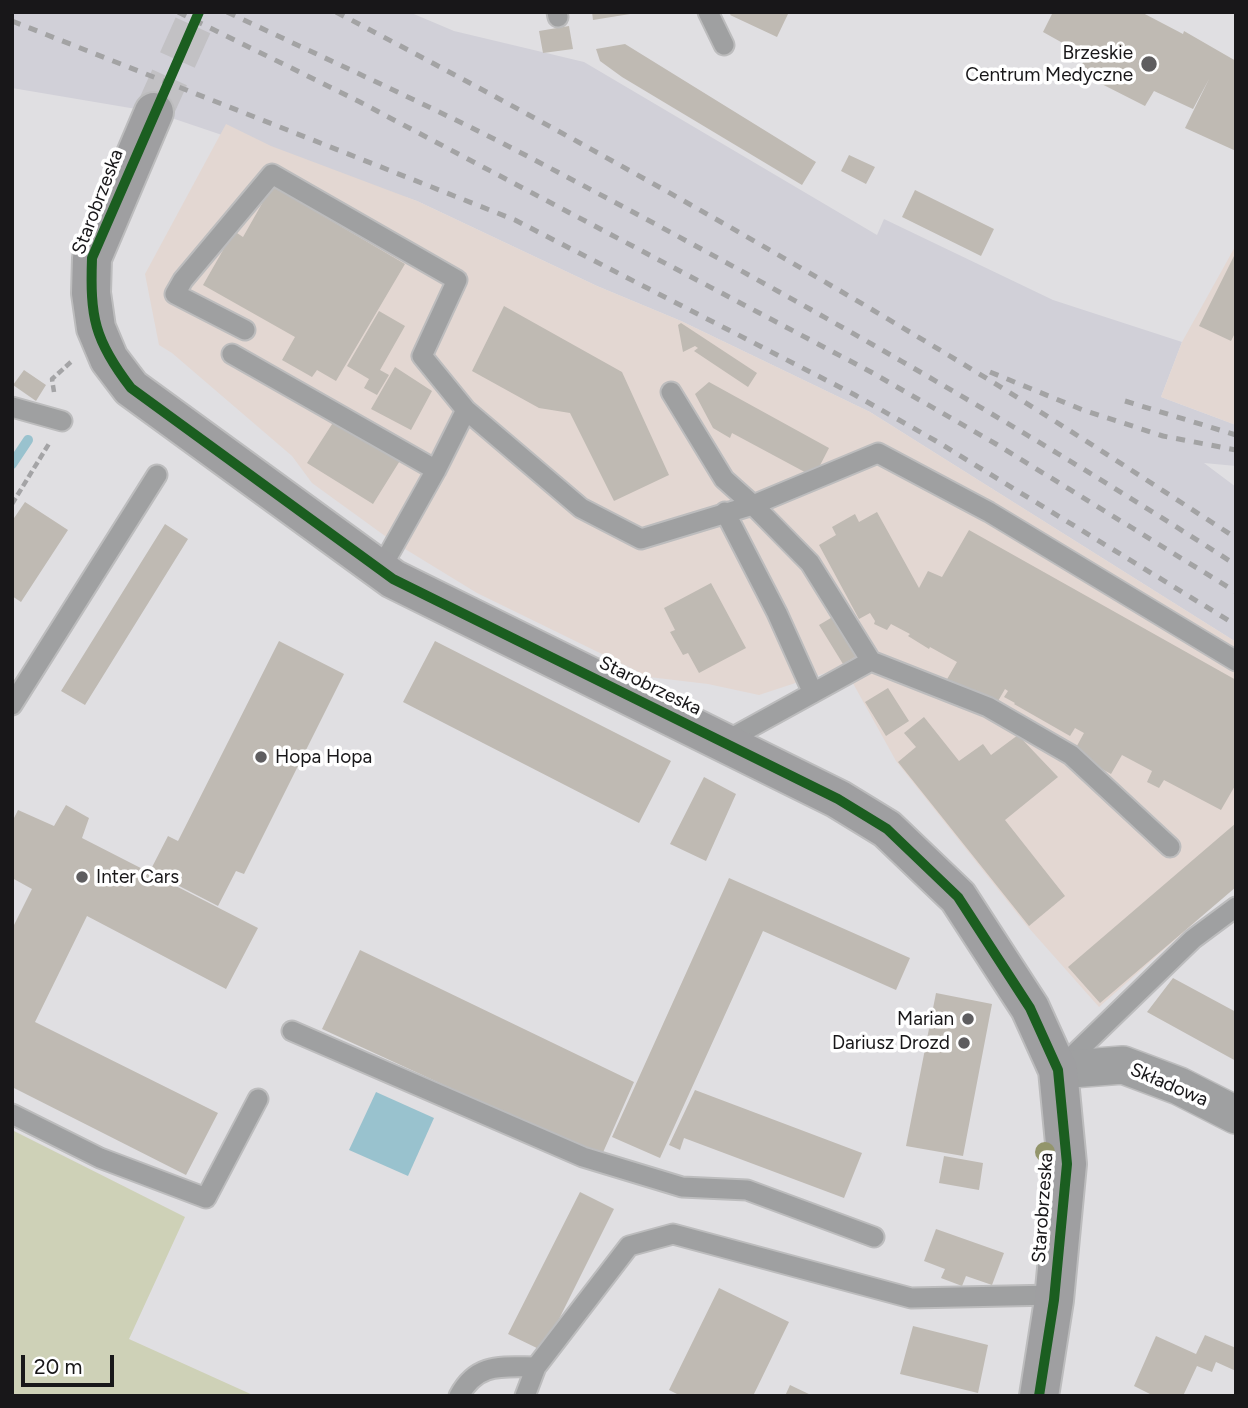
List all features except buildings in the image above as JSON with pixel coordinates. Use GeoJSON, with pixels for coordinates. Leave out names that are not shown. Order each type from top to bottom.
{"type":"FeatureCollection","features":[{"type":"Feature","properties":{"kind":"street","name":"Starobrzeska"},"geometry":{"type":"LineString","coordinates":[[154,112],[92,258],[91,293],[96,328],[109,359],[131,387],[393,579],[838,799],[887,829],[958,897],[1030,1008],[1058,1070],[1067,1164],[1054,1295],[1039,1396]]}},
{"type":"Feature","properties":{"kind":"street","name":"Składowa"},"geometry":{"type":"LineString","coordinates":[[1058,1070],[1123,1065],[1179,1086],[1236,1115]]}},
{"type":"Feature","properties":{"kind":"lane"},"geometry":{"type":"LineString","coordinates":[[708,12],[724,45]]}},
{"type":"Feature","properties":{"kind":"lane"},"geometry":{"type":"LineString","coordinates":[[245,330],[175,294],[183,280],[272,174],[457,280],[422,356],[466,410],[581,508],[641,539],[753,505],[877,453],[989,512],[1236,661]]}},
{"type":"Feature","properties":{"kind":"lane"},"geometry":{"type":"LineString","coordinates":[[232,354],[436,470]]}},
{"type":"Feature","properties":{"kind":"lane"},"geometry":{"type":"LineString","coordinates":[[671,392],[724,479],[810,563],[871,662],[988,708],[1071,755],[1170,847]]}},
{"type":"Feature","properties":{"kind":"lane"},"geometry":{"type":"LineString","coordinates":[[12,407],[62,421]]}},
{"type":"Feature","properties":{"kind":"lane"},"geometry":{"type":"LineString","coordinates":[[380,570],[466,410]]}},
{"type":"Feature","properties":{"kind":"lane"},"geometry":{"type":"LineString","coordinates":[[12,705],[157,475]]}},
{"type":"Feature","properties":{"kind":"lane"},"geometry":{"type":"LineString","coordinates":[[725,512],[777,613],[813,693]]}},
{"type":"Feature","properties":{"kind":"lane"},"geometry":{"type":"LineString","coordinates":[[724,742],[871,662]]}},
{"type":"Feature","properties":{"kind":"lane"},"geometry":{"type":"LineString","coordinates":[[1058,1070],[1194,939],[1236,907]]}},
{"type":"Feature","properties":{"kind":"lane"},"geometry":{"type":"LineString","coordinates":[[292,1031],[583,1157],[682,1187],[747,1190],[874,1237]]}},
{"type":"Feature","properties":{"kind":"lane"},"geometry":{"type":"LineString","coordinates":[[12,1114],[100,1158],[206,1198],[258,1099]]}},
{"type":"Feature","properties":{"kind":"lane"},"geometry":{"type":"LineString","coordinates":[[525,1396],[536,1367],[629,1245],[673,1234],[911,1298],[1054,1295]]}},
{"type":"Feature","properties":{"kind":"lane"},"geometry":{"type":"LineString","coordinates":[[459,1396],[466,1383],[479,1371],[500,1367],[536,1367]]}},
{"type":"Feature","properties":{"kind":"path"},"geometry":{"type":"LineString","coordinates":[[12,504],[62,421]]}},
{"type":"Feature","properties":{"kind":"shaded area"},"geometry":{"type":"Polygon","coordinates":[[[12,12],[409,12],[454,31],[584,62],[877,235],[884,219],[1053,300],[1182,342],[1161,397],[1236,425],[1236,466],[1204,463],[1236,487],[1236,642],[870,412],[681,321],[597,286],[417,201],[154,112],[12,88],[12,12]]]}},
{"type":"Feature","properties":{"kind":"shaded area"},"geometry":{"type":"Polygon","coordinates":[[[226,124],[271,146],[417,201],[597,286],[681,321],[870,412],[1236,642],[1236,886],[1099,1007],[1028,927],[896,761],[844,667],[759,695],[708,684],[649,677],[477,593],[392,541],[312,483],[292,456],[172,353],[159,345],[145,274],[226,124]]]}},
{"type":"Feature","properties":{"kind":"shaded area"},"geometry":{"type":"Polygon","coordinates":[[[1236,245],[1236,425],[1161,397],[1182,342],[1236,245]]]}},
{"type":"Feature","properties":{"kind":"green space"},"geometry":{"type":"Polygon","coordinates":[[[12,1130],[185,1217],[129,1339],[255,1396],[12,1396],[12,1130]]]}},
{"type":"Feature","properties":{"kind":"water"},"geometry":{"type":"Polygon","coordinates":[[[376,1092],[434,1118],[408,1176],[349,1150],[376,1092]]]}},
{"type":"Feature","properties":{"kind":"waterway"},"geometry":{"type":"LineString","coordinates":[[12,464],[28,440]]}},
{"type":"Feature","properties":{"kind":"tunnel"},"geometry":{"type":"LineString","coordinates":[[154,112],[199,12]]}},
{"type":"Feature","properties":{"kind":"railway"},"geometry":{"type":"LineString","coordinates":[[178,12],[360,102],[871,372],[996,444],[1236,592]]}},
{"type":"Feature","properties":{"kind":"railway"},"geometry":{"type":"LineString","coordinates":[[227,12],[470,127],[691,243],[966,399],[1236,565]]}},
{"type":"Feature","properties":{"kind":"railway"},"geometry":{"type":"LineString","coordinates":[[336,12],[578,142],[895,323],[1006,390],[1236,538]]}},
{"type":"Feature","properties":{"kind":"railway"},"geometry":{"type":"LineString","coordinates":[[12,21],[515,220],[855,395],[936,441],[1236,625]]}},
{"type":"Feature","properties":{"kind":"railway"},"geometry":{"type":"LineString","coordinates":[[990,372],[1083,410],[1163,436],[1236,450]]}},
{"type":"Feature","properties":{"kind":"railway"},"geometry":{"type":"LineString","coordinates":[[1125,401],[1236,435]]}},
{"type":"Feature","properties":{"kind":"cycle path"},"geometry":{"type":"LineString","coordinates":[[199,12],[92,258],[94,312],[109,356],[131,388],[393,579],[838,799],[887,829],[958,897],[1030,1008],[1058,1070],[1067,1164],[1054,1300],[1039,1396]]}},
{"type":"Feature","properties":{"kind":"place","name":"Brzeskie Centrum Medyczne"},"geometry":{"type":"Point","coordinates":[1149,64]}},
{"type":"Feature","properties":{"kind":"place","name":"Hopa Hopa"},"geometry":{"type":"Point","coordinates":[261,757]}},
{"type":"Feature","properties":{"kind":"place","name":"Inter Cars"},"geometry":{"type":"Point","coordinates":[82,877]}},
{"type":"Feature","properties":{"kind":"place","name":"Marian"},"geometry":{"type":"Point","coordinates":[968,1019]}},
{"type":"Feature","properties":{"kind":"place","name":"Dariusz Drozd"},"geometry":{"type":"Point","coordinates":[964,1043]}}]}
